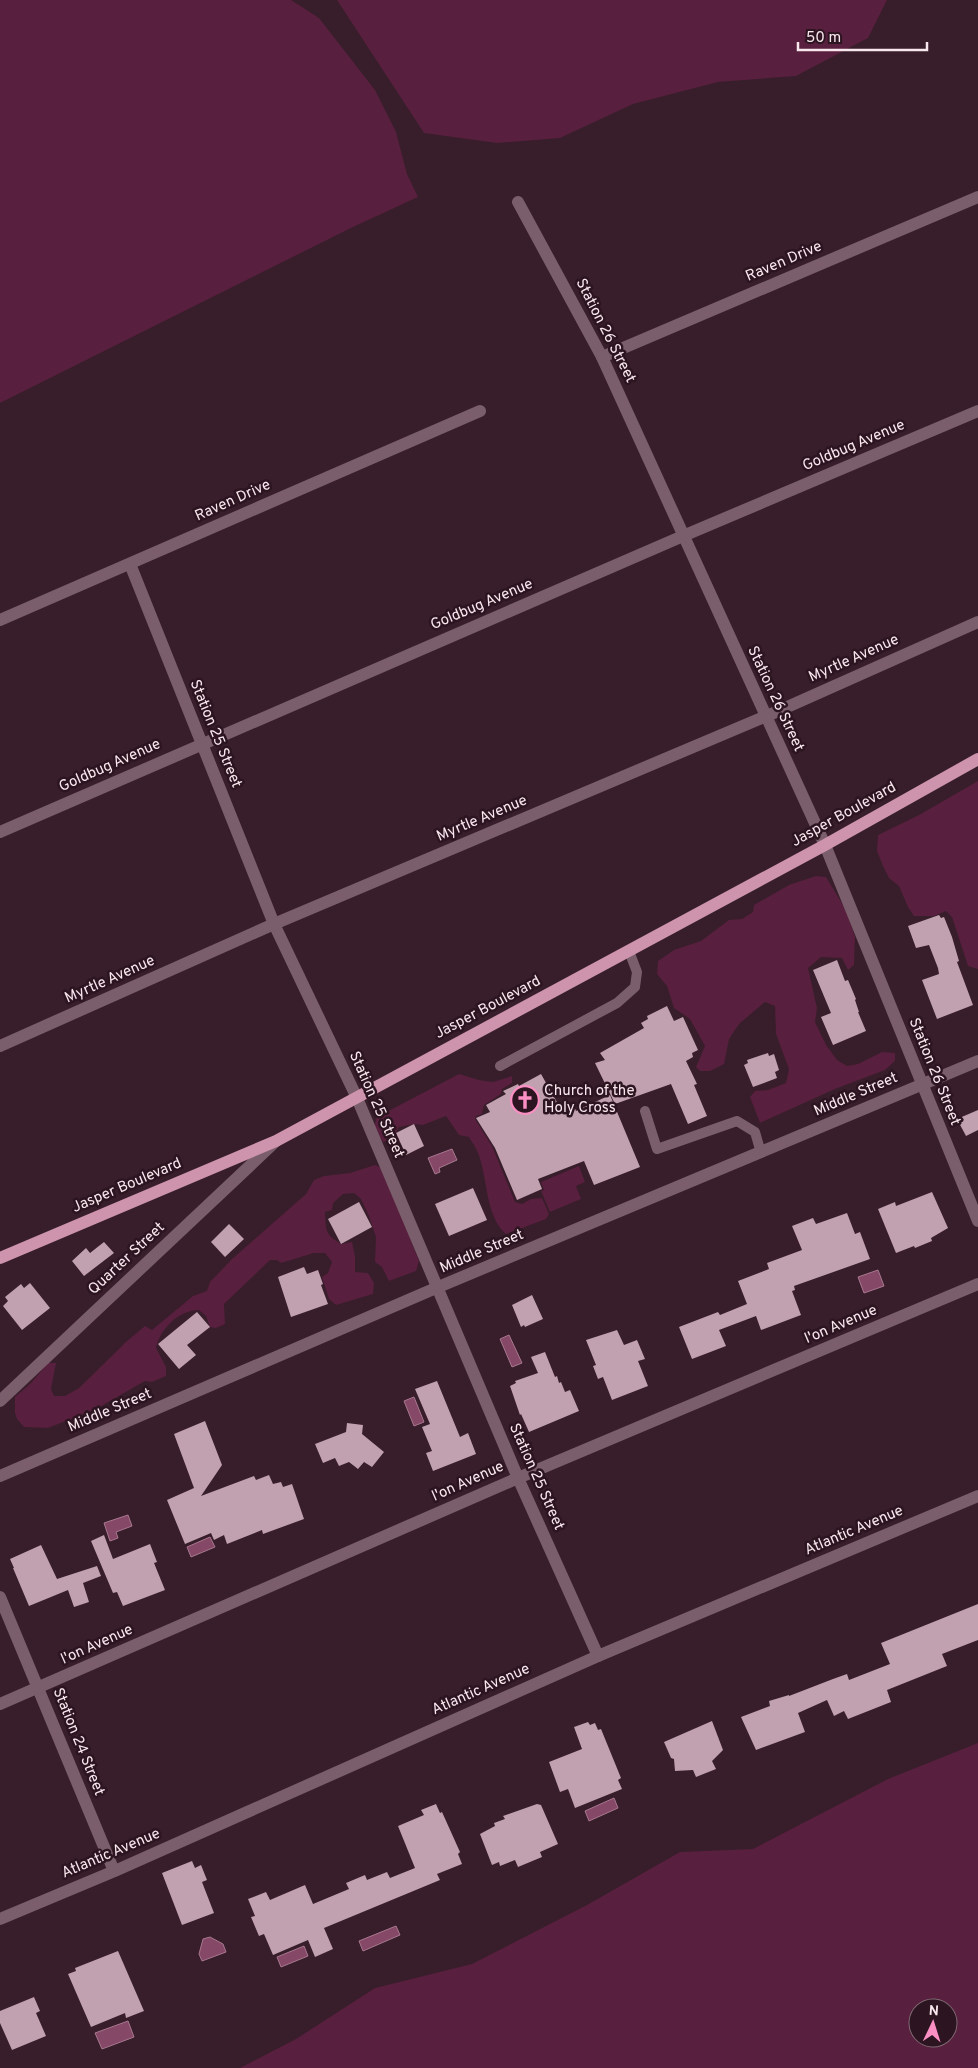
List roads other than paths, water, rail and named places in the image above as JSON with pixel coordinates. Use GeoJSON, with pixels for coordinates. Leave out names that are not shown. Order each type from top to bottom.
{"type":"FeatureCollection","features":[{"type":"Feature","properties":{"kind":"main road","name":"Jasper Boulevard"},"geometry":{"type":"LineString","coordinates":[[0,1258],[276,1141],[825,845],[978,759]]}},
{"type":"Feature","properties":{"kind":"street","name":"Raven Drive"},"geometry":{"type":"LineString","coordinates":[[602,357],[978,197]]}},
{"type":"Feature","properties":{"kind":"street","name":"Station 26 Street"},"geometry":{"type":"LineString","coordinates":[[518,202],[602,357],[825,845],[978,1221]]}},
{"type":"Feature","properties":{"kind":"street","name":"Raven Drive"},"geometry":{"type":"LineString","coordinates":[[0,620],[480,411]]}},
{"type":"Feature","properties":{"kind":"street","name":"Goldbug Avenue"},"geometry":{"type":"LineString","coordinates":[[0,832],[683,536],[978,411]]}},
{"type":"Feature","properties":{"kind":"street","name":"Station 25 Street"},"geometry":{"type":"LineString","coordinates":[[130,564],[274,924],[357,1098],[518,1478],[598,1656]]}},
{"type":"Feature","properties":{"kind":"street","name":"Myrtle Avenue"},"geometry":{"type":"LineString","coordinates":[[0,1046],[274,924],[765,716],[978,622]]}},
{"type":"Feature","properties":{"kind":"street","name":"Middle Street"},"geometry":{"type":"LineString","coordinates":[[0,1476],[436,1288],[978,1061]]}},
{"type":"Feature","properties":{"kind":"street","name":"Quarter Street"},"geometry":{"type":"LineString","coordinates":[[0,1401],[276,1141]]}},
{"type":"Feature","properties":{"kind":"street","name":"I'on Avenue"},"geometry":{"type":"LineString","coordinates":[[0,1704],[518,1478],[978,1284]]}},
{"type":"Feature","properties":{"kind":"street","name":"Atlantic Avenue"},"geometry":{"type":"LineString","coordinates":[[0,1919],[114,1871],[598,1656],[978,1496]]}},
{"type":"Feature","properties":{"kind":"street","name":"Station 24 Street"},"geometry":{"type":"LineString","coordinates":[[0,1597],[114,1871]]}},
{"type":"Feature","properties":{"kind":"lane"},"geometry":{"type":"LineString","coordinates":[[500,1066],[617,1003],[636,987],[638,972],[629,951]]}},
{"type":"Feature","properties":{"kind":"lane"},"geometry":{"type":"LineString","coordinates":[[645,1111],[658,1148],[736,1121],[755,1132],[761,1153]]}},
{"type":"Feature","properties":{"kind":"place","name":"Church of the Holy Cross"},"geometry":{"type":"Point","coordinates":[525,1100]}}]}
